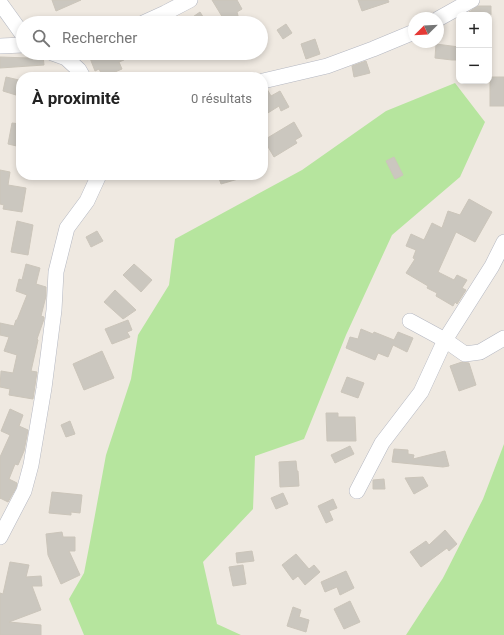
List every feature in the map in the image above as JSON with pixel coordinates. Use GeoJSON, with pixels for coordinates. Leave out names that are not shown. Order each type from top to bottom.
{"type":"FeatureCollection","features":[{"type":"Feature","properties":{"kind":"street"},"geometry":{"type":"LineString","coordinates":[[157,16],[190,0]]}},
{"type":"Feature","properties":{"kind":"street"},"geometry":{"type":"LineString","coordinates":[[444,16],[472,0]]}},
{"type":"Feature","properties":{"kind":"street"},"geometry":{"type":"LineString","coordinates":[[0,3],[16,25]]}},
{"type":"Feature","properties":{"kind":"street"},"geometry":{"type":"LineString","coordinates":[[268,79],[327,66],[408,34]]}},
{"type":"Feature","properties":{"kind":"street"},"geometry":{"type":"LineString","coordinates":[[0,46],[16,45]]}},
{"type":"Feature","properties":{"kind":"street"},"geometry":{"type":"LineString","coordinates":[[70,60],[80,72]]}},
{"type":"Feature","properties":{"kind":"street"},"geometry":{"type":"LineString","coordinates":[[0,538],[24,491],[31,465],[47,365],[54,310],[56,272],[67,228],[87,202],[97,180]]}},
{"type":"Feature","properties":{"kind":"street"},"geometry":{"type":"LineString","coordinates":[[357,491],[382,443],[421,392],[445,340],[492,266],[504,242]]}},
{"type":"Feature","properties":{"kind":"street"},"geometry":{"type":"LineString","coordinates":[[410,321],[445,340],[465,354],[480,352],[504,338]]}},
{"type":"Feature","properties":{"kind":"green space"},"geometry":{"type":"Polygon","coordinates":[[[455,83],[485,122],[460,177],[392,235],[346,335],[304,439],[255,456],[253,509],[203,562],[217,624],[241,635],[84,635],[69,599],[84,573],[106,455],[131,379],[138,335],[169,285],[175,239],[302,170],[386,111],[455,83]]]}},
{"type":"Feature","properties":{"kind":"green space"},"geometry":{"type":"Polygon","coordinates":[[[504,444],[504,635],[406,635],[443,578],[483,499],[504,444]]]}},
{"type":"Feature","properties":{"kind":"building"},"geometry":{"type":"Polygon","coordinates":[[[52,0],[81,0],[56,11],[52,0]]]}},
{"type":"Feature","properties":{"kind":"building"},"geometry":{"type":"Polygon","coordinates":[[[212,0],[237,0],[242,9],[237,12],[238,16],[222,16],[212,0]]]}},
{"type":"Feature","properties":{"kind":"building"},"geometry":{"type":"Polygon","coordinates":[[[358,0],[388,0],[389,2],[362,11],[358,0]]]}},
{"type":"Feature","properties":{"kind":"building"},"geometry":{"type":"Polygon","coordinates":[[[478,6],[491,6],[491,12],[469,12],[478,6]]]}},
{"type":"Feature","properties":{"kind":"building"},"geometry":{"type":"Polygon","coordinates":[[[200,12],[203,16],[194,16],[200,12]]]}},
{"type":"Feature","properties":{"kind":"building"},"geometry":{"type":"Polygon","coordinates":[[[286,24],[292,33],[283,39],[277,30],[286,24]]]}},
{"type":"Feature","properties":{"kind":"building"},"geometry":{"type":"Polygon","coordinates":[[[315,39],[320,54],[306,59],[301,44],[315,39]]]}},
{"type":"Feature","properties":{"kind":"building"},"geometry":{"type":"Polygon","coordinates":[[[444,45],[456,47],[456,60],[435,58],[436,48],[444,48],[444,45]]]}},
{"type":"Feature","properties":{"kind":"building"},"geometry":{"type":"Polygon","coordinates":[[[0,57],[16,58],[16,60],[44,60],[44,65],[0,68],[0,57]]]}},
{"type":"Feature","properties":{"kind":"building"},"geometry":{"type":"Polygon","coordinates":[[[91,60],[124,60],[119,62],[122,69],[115,72],[100,72],[99,69],[95,71],[91,60]]]}},
{"type":"Feature","properties":{"kind":"building"},"geometry":{"type":"Polygon","coordinates":[[[366,61],[370,73],[354,77],[352,66],[366,61]]]}},
{"type":"Feature","properties":{"kind":"building"},"geometry":{"type":"Polygon","coordinates":[[[6,77],[16,79],[16,95],[3,91],[6,77]]]}},
{"type":"Feature","properties":{"kind":"building"},"geometry":{"type":"Polygon","coordinates":[[[492,77],[504,77],[504,106],[490,106],[490,84],[492,84],[492,77]]]}},
{"type":"Feature","properties":{"kind":"building"},"geometry":{"type":"Polygon","coordinates":[[[268,91],[271,96],[280,91],[289,107],[281,111],[279,106],[268,113],[268,91]]]}},
{"type":"Feature","properties":{"kind":"building"},"geometry":{"type":"Polygon","coordinates":[[[294,122],[302,136],[295,140],[297,143],[274,157],[268,147],[268,138],[294,122]]]}},
{"type":"Feature","properties":{"kind":"building"},"geometry":{"type":"Polygon","coordinates":[[[12,123],[16,123],[16,146],[8,144],[12,123]]]}},
{"type":"Feature","properties":{"kind":"building"},"geometry":{"type":"Polygon","coordinates":[[[394,157],[403,175],[395,179],[386,161],[394,157]]]}},
{"type":"Feature","properties":{"kind":"building"},"geometry":{"type":"Polygon","coordinates":[[[0,170],[10,172],[8,185],[26,188],[22,212],[3,209],[4,205],[0,204],[0,170]]]}},
{"type":"Feature","properties":{"kind":"building"},"geometry":{"type":"Polygon","coordinates":[[[220,180],[235,180],[221,184],[220,180]]]}},
{"type":"Feature","properties":{"kind":"building"},"geometry":{"type":"Polygon","coordinates":[[[469,199],[492,212],[475,242],[456,232],[438,272],[454,280],[457,275],[467,280],[462,288],[466,290],[457,304],[455,302],[453,306],[436,296],[437,293],[427,288],[428,286],[406,273],[415,259],[413,258],[416,250],[406,246],[411,234],[424,240],[432,223],[442,228],[448,211],[460,215],[469,199]]]}},
{"type":"Feature","properties":{"kind":"building"},"geometry":{"type":"Polygon","coordinates":[[[17,221],[33,225],[28,255],[11,252],[17,221]]]}},
{"type":"Feature","properties":{"kind":"building"},"geometry":{"type":"Polygon","coordinates":[[[97,231],[103,241],[91,247],[86,237],[97,231]]]}},
{"type":"Feature","properties":{"kind":"building"},"geometry":{"type":"Polygon","coordinates":[[[26,264],[40,268],[36,284],[46,287],[46,296],[41,316],[44,317],[44,319],[37,339],[31,371],[37,372],[33,399],[9,395],[10,389],[0,387],[1,371],[13,373],[17,355],[4,351],[9,337],[0,335],[0,323],[14,326],[17,320],[27,295],[16,291],[19,279],[22,280],[26,264]]]}},
{"type":"Feature","properties":{"kind":"building"},"geometry":{"type":"Polygon","coordinates":[[[134,264],[152,280],[141,292],[123,275],[134,264]]]}},
{"type":"Feature","properties":{"kind":"building"},"geometry":{"type":"Polygon","coordinates":[[[115,290],[136,310],[123,319],[104,302],[115,290]]]}},
{"type":"Feature","properties":{"kind":"building"},"geometry":{"type":"Polygon","coordinates":[[[128,320],[132,330],[127,332],[130,337],[112,344],[105,329],[128,320]]]}},
{"type":"Feature","properties":{"kind":"building"},"geometry":{"type":"Polygon","coordinates":[[[361,329],[373,334],[374,332],[394,340],[398,332],[413,338],[407,352],[393,345],[388,357],[378,353],[375,360],[346,348],[350,337],[358,339],[361,329]]]}},
{"type":"Feature","properties":{"kind":"building"},"geometry":{"type":"Polygon","coordinates":[[[102,351],[114,378],[84,390],[73,364],[102,351]]]}},
{"type":"Feature","properties":{"kind":"building"},"geometry":{"type":"Polygon","coordinates":[[[462,362],[469,363],[476,385],[459,391],[450,366],[462,362]]]}},
{"type":"Feature","properties":{"kind":"building"},"geometry":{"type":"Polygon","coordinates":[[[347,377],[364,383],[358,398],[341,392],[347,377]]]}},
{"type":"Feature","properties":{"kind":"building"},"geometry":{"type":"Polygon","coordinates":[[[10,409],[23,415],[19,426],[28,430],[24,451],[18,465],[15,464],[9,479],[17,483],[16,488],[8,502],[0,498],[0,457],[10,435],[1,431],[10,409]]]}},
{"type":"Feature","properties":{"kind":"building"},"geometry":{"type":"Polygon","coordinates":[[[326,413],[338,413],[338,417],[355,417],[356,441],[327,441],[326,413]]]}},
{"type":"Feature","properties":{"kind":"building"},"geometry":{"type":"Polygon","coordinates":[[[70,421],[75,434],[66,437],[61,425],[70,421]]]}},
{"type":"Feature","properties":{"kind":"building"},"geometry":{"type":"Polygon","coordinates":[[[350,446],[354,454],[335,463],[331,455],[350,446]]]}},
{"type":"Feature","properties":{"kind":"building"},"geometry":{"type":"Polygon","coordinates":[[[394,449],[408,450],[408,454],[414,455],[413,459],[445,451],[449,466],[443,467],[392,462],[394,449]]]}},
{"type":"Feature","properties":{"kind":"building"},"geometry":{"type":"Polygon","coordinates":[[[296,461],[299,486],[280,487],[279,462],[296,461]]]}},
{"type":"Feature","properties":{"kind":"building"},"geometry":{"type":"Polygon","coordinates":[[[423,477],[428,486],[414,494],[405,478],[423,477]]]}},
{"type":"Feature","properties":{"kind":"building"},"geometry":{"type":"Polygon","coordinates":[[[384,479],[385,489],[373,489],[373,480],[384,479]]]}},
{"type":"Feature","properties":{"kind":"building"},"geometry":{"type":"Polygon","coordinates":[[[52,492],[82,495],[80,513],[71,512],[71,515],[49,513],[52,492]]]}},
{"type":"Feature","properties":{"kind":"building"},"geometry":{"type":"Polygon","coordinates":[[[283,493],[288,504],[276,509],[271,498],[283,493]]]}},
{"type":"Feature","properties":{"kind":"building"},"geometry":{"type":"Polygon","coordinates":[[[333,499],[337,508],[329,511],[333,520],[326,523],[318,506],[333,499]]]}},
{"type":"Feature","properties":{"kind":"building"},"geometry":{"type":"Polygon","coordinates":[[[445,530],[457,544],[449,551],[447,548],[421,567],[410,552],[426,541],[429,545],[445,530]]]}},
{"type":"Feature","properties":{"kind":"building"},"geometry":{"type":"Polygon","coordinates":[[[62,532],[63,537],[75,537],[75,551],[69,551],[80,575],[61,584],[48,555],[46,534],[62,532]]]}},
{"type":"Feature","properties":{"kind":"building"},"geometry":{"type":"Polygon","coordinates":[[[252,551],[254,561],[237,563],[236,553],[252,551]]]}},
{"type":"Feature","properties":{"kind":"building"},"geometry":{"type":"Polygon","coordinates":[[[296,554],[309,569],[314,565],[320,572],[305,585],[298,576],[293,580],[282,565],[296,554]]]}},
{"type":"Feature","properties":{"kind":"building"},"geometry":{"type":"Polygon","coordinates":[[[10,562],[29,565],[26,577],[41,576],[42,586],[32,586],[41,610],[9,622],[41,625],[41,635],[0,635],[0,593],[3,594],[10,562]]]}},
{"type":"Feature","properties":{"kind":"building"},"geometry":{"type":"Polygon","coordinates":[[[243,565],[246,584],[233,586],[229,567],[243,565]]]}},
{"type":"Feature","properties":{"kind":"building"},"geometry":{"type":"Polygon","coordinates":[[[346,571],[354,588],[340,595],[337,587],[325,592],[321,582],[346,571]]]}},
{"type":"Feature","properties":{"kind":"building"},"geometry":{"type":"Polygon","coordinates":[[[350,601],[360,622],[344,629],[334,609],[350,601]]]}},
{"type":"Feature","properties":{"kind":"building"},"geometry":{"type":"Polygon","coordinates":[[[293,607],[301,610],[299,617],[309,620],[306,632],[287,626],[293,607]]]}}]}
